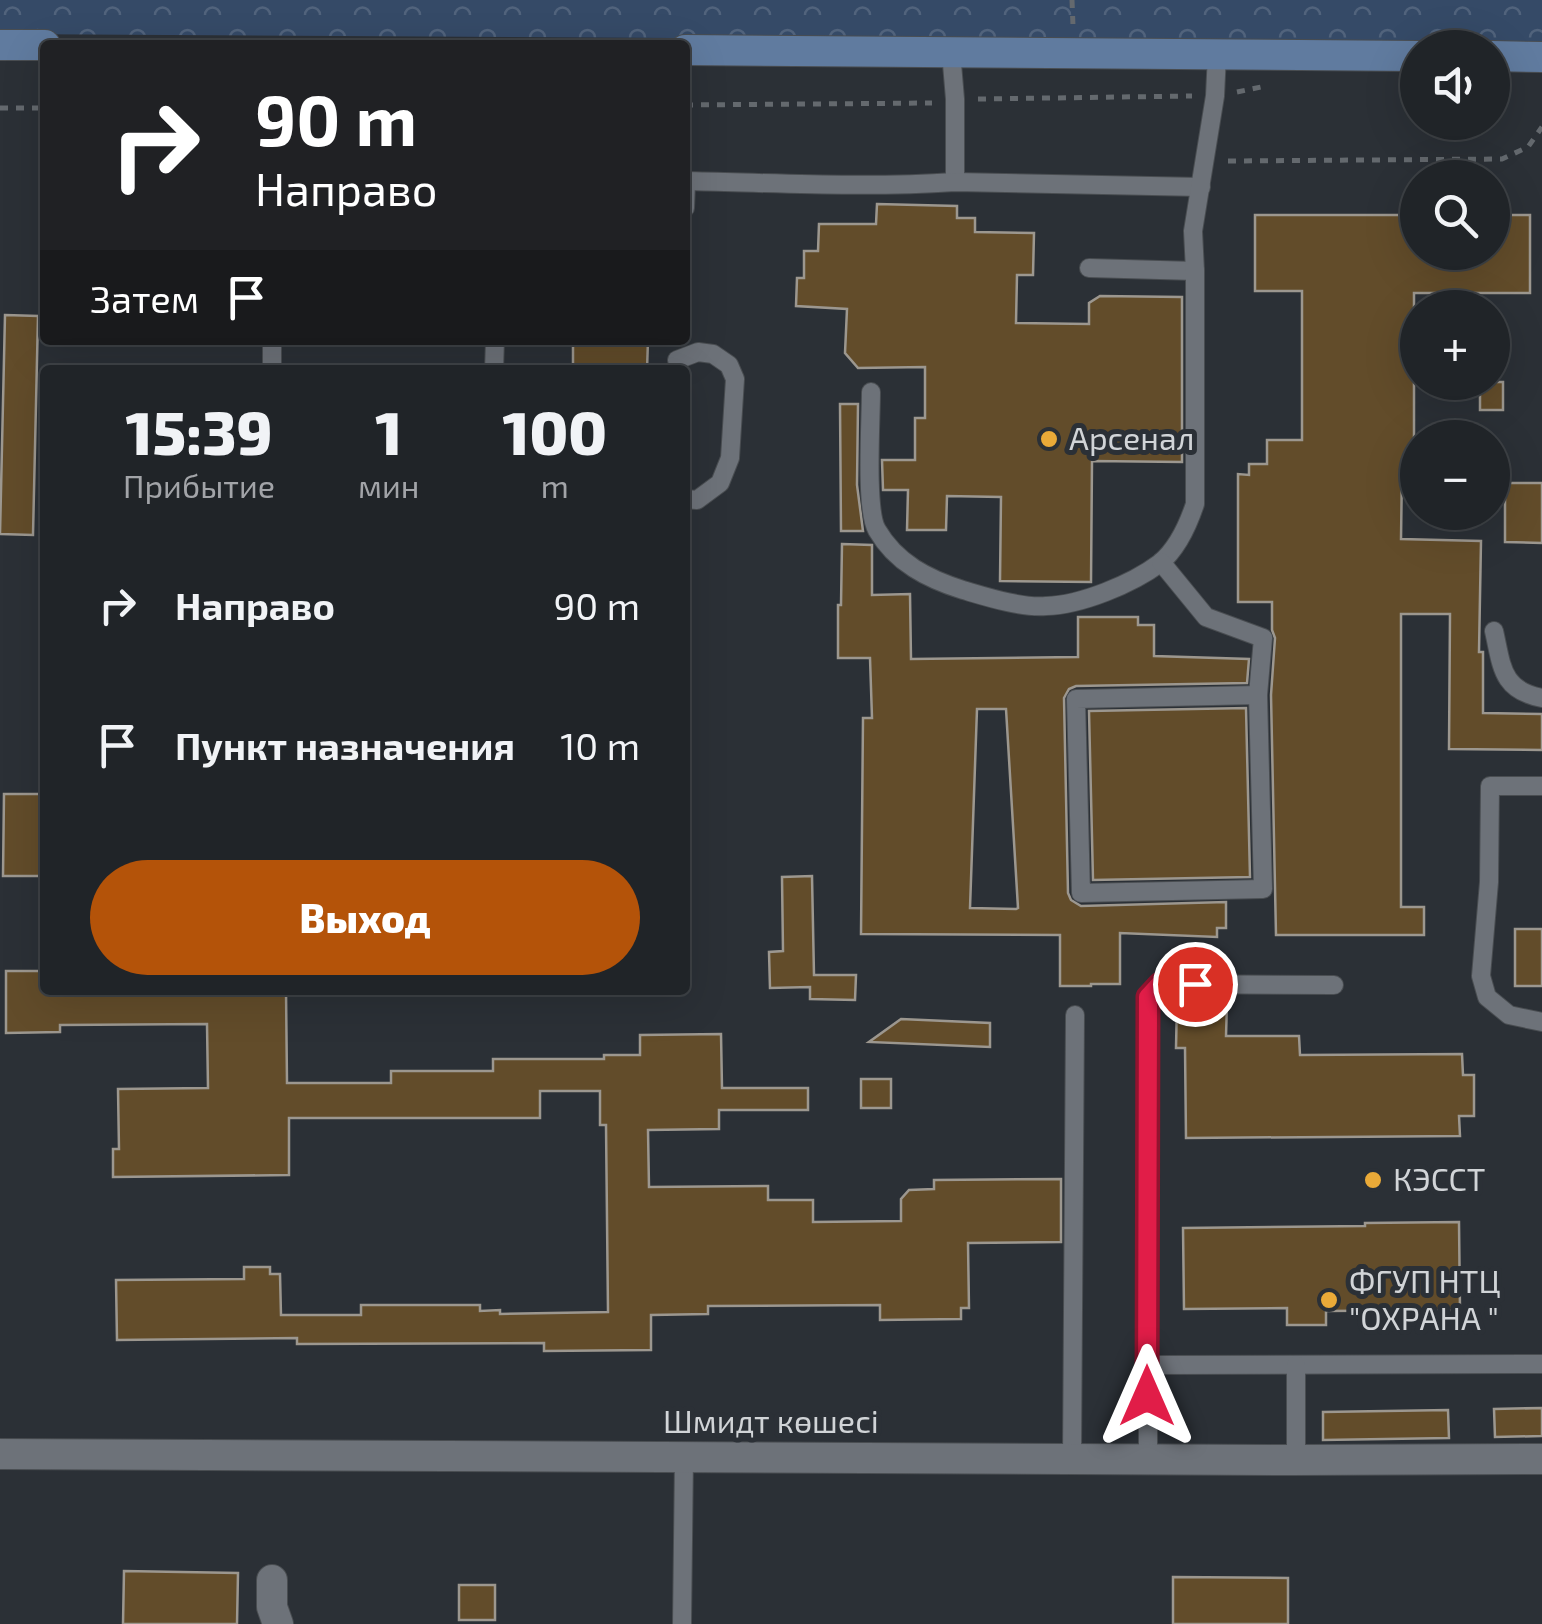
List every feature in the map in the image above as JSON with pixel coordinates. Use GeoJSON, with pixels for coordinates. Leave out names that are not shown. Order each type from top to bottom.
{"type":"FeatureCollection","features":[{"type":"Feature","properties":{"kind":"main road"},"geometry":{"type":"LineString","coordinates":[[0,45],[40,45]]}},
{"type":"Feature","properties":{"kind":"main road"},"geometry":{"type":"LineString","coordinates":[[690,50],[1400,56]]}},
{"type":"Feature","properties":{"kind":"main road"},"geometry":{"type":"LineString","coordinates":[[1510,56],[1542,56]]}},
{"type":"Feature","properties":{"kind":"street","name":"Шмидт көшесі"},"geometry":{"type":"LineString","coordinates":[[0,1454],[1542,1459]]}},
{"type":"Feature","properties":{"kind":"street"},"geometry":{"type":"LineString","coordinates":[[272,1580],[272,1607],[278,1624]]}},
{"type":"Feature","properties":{"kind":"lane"},"geometry":{"type":"LineString","coordinates":[[951,52],[956,182]]}},
{"type":"Feature","properties":{"kind":"lane"},"geometry":{"type":"LineString","coordinates":[[871,392],[874,527],[902,563],[973,593],[1044,607],[1086,600],[1161,562],[1186,530],[1195,504],[1193,231],[1215,96],[1217,54]]}},
{"type":"Feature","properties":{"kind":"lane"},"geometry":{"type":"LineString","coordinates":[[690,182],[956,182],[1201,188]]}},
{"type":"Feature","properties":{"kind":"lane"},"geometry":{"type":"LineString","coordinates":[[1089,268],[1195,271]]}},
{"type":"Feature","properties":{"kind":"lane"},"geometry":{"type":"LineString","coordinates":[[676,365],[698,352],[714,354],[729,365],[735,379],[730,458],[720,483],[697,500],[690,499]]}},
{"type":"Feature","properties":{"kind":"lane"},"geometry":{"type":"LineString","coordinates":[[1161,562],[1206,616],[1263,638],[1258,695],[1263,888],[1081,893],[1076,699],[1258,695]]}},
{"type":"Feature","properties":{"kind":"lane"},"geometry":{"type":"LineString","coordinates":[[1494,631],[1504,675],[1522,694],[1542,698]]}},
{"type":"Feature","properties":{"kind":"lane"},"geometry":{"type":"LineString","coordinates":[[1542,786],[1490,786],[1481,976],[1488,998],[1509,1015],[1542,1022]]}},
{"type":"Feature","properties":{"kind":"lane"},"geometry":{"type":"LineString","coordinates":[[1148,1460],[1148,997],[1160,984],[1334,985]]}},
{"type":"Feature","properties":{"kind":"lane"},"geometry":{"type":"LineString","coordinates":[[1072,1459],[1075,1014]]}},
{"type":"Feature","properties":{"kind":"lane"},"geometry":{"type":"LineString","coordinates":[[1147,1364],[1542,1364]]}},
{"type":"Feature","properties":{"kind":"lane"},"geometry":{"type":"LineString","coordinates":[[1296,1364],[1296,1460]]}},
{"type":"Feature","properties":{"kind":"lane"},"geometry":{"type":"LineString","coordinates":[[682,1624],[684,1457]]}},
{"type":"Feature","properties":{"kind":"path"},"geometry":{"type":"LineString","coordinates":[[690,105],[928,104],[955,100],[1215,96],[1274,84]]}},
{"type":"Feature","properties":{"kind":"path"},"geometry":{"type":"LineString","coordinates":[[0,108],[40,108]]}},
{"type":"Feature","properties":{"kind":"path"},"geometry":{"type":"LineString","coordinates":[[1205,161],[1502,158],[1528,147],[1542,127]]}},
{"type":"Feature","properties":{"kind":"green space"},"geometry":{"type":"Polygon","coordinates":[[[0,0],[1542,0],[1542,43],[1510,43],[1510,30],[1400,30],[1400,42],[0,34],[0,0]]]}},
{"type":"Feature","properties":{"kind":"building","name":"Арсенал"},"geometry":{"type":"Polygon","coordinates":[[[877,204],[957,206],[957,218],[975,218],[975,232],[1034,233],[1033,275],[1017,275],[1016,323],[1089,324],[1089,303],[1100,296],[1182,297],[1182,462],[1092,461],[1091,582],[1000,581],[1001,497],[947,496],[946,530],[907,530],[908,490],[883,490],[882,460],[915,460],[915,418],[925,418],[925,367],[858,368],[845,353],[847,309],[796,306],[797,278],[804,278],[804,251],[818,251],[819,224],[876,224],[877,204]]]}},
{"type":"Feature","properties":{"kind":"building"},"geometry":{"type":"Polygon","coordinates":[[[1255,215],[1400,215],[1400,270],[1510,270],[1510,215],[1530,215],[1530,293],[1400,290],[1400,400],[1414,400],[1414,420],[1400,420],[1401,539],[1481,541],[1479,652],[1483,652],[1483,713],[1542,714],[1542,750],[1449,749],[1450,614],[1401,614],[1401,907],[1424,907],[1424,935],[1276,935],[1271,695],[1275,638],[1272,602],[1238,602],[1238,474],[1249,475],[1249,464],[1267,464],[1267,440],[1302,440],[1302,291],[1255,291],[1255,215]]]}},
{"type":"Feature","properties":{"kind":"building"},"geometry":{"type":"Polygon","coordinates":[[[5,315],[38,316],[33,535],[0,534],[5,315]]]}},
{"type":"Feature","properties":{"kind":"building"},"geometry":{"type":"Polygon","coordinates":[[[573,345],[648,345],[647,365],[573,365],[573,345]]]}},
{"type":"Feature","properties":{"kind":"building"},"geometry":{"type":"Polygon","coordinates":[[[1480,400],[1503,400],[1503,410],[1480,410],[1480,400]]]}},
{"type":"Feature","properties":{"kind":"building"},"geometry":{"type":"Polygon","coordinates":[[[840,404],[858,404],[857,485],[863,531],[841,531],[840,404]]]}},
{"type":"Feature","properties":{"kind":"building"},"geometry":{"type":"Polygon","coordinates":[[[1510,483],[1542,483],[1542,543],[1505,542],[1505,530],[1510,530],[1510,483]]]}},
{"type":"Feature","properties":{"kind":"building"},"geometry":{"type":"Polygon","coordinates":[[[842,544],[872,545],[872,595],[910,594],[911,659],[1078,657],[1078,617],[1138,617],[1138,625],[1154,625],[1154,656],[1249,659],[1247,683],[1076,686],[1064,698],[1071,900],[1081,906],[1226,902],[1226,928],[1217,928],[1217,937],[1120,933],[1120,984],[1091,986],[1060,986],[1060,935],[861,934],[863,718],[872,718],[870,658],[838,658],[842,544]],[[977,709],[970,908],[1018,908],[1006,709],[977,709]]]}},
{"type":"Feature","properties":{"kind":"building"},"geometry":{"type":"Polygon","coordinates":[[[1246,708],[1250,877],[1093,880],[1089,711],[1246,708]]]}},
{"type":"Feature","properties":{"kind":"building"},"geometry":{"type":"Polygon","coordinates":[[[4,794],[40,794],[40,876],[3,876],[4,794]]]}},
{"type":"Feature","properties":{"kind":"building"},"geometry":{"type":"Polygon","coordinates":[[[812,876],[814,975],[856,975],[855,1000],[810,999],[810,987],[770,988],[769,952],[783,951],[782,877],[812,876]]]}},
{"type":"Feature","properties":{"kind":"building"},"geometry":{"type":"Polygon","coordinates":[[[1515,929],[1542,929],[1542,986],[1515,986],[1515,929]]]}},
{"type":"Feature","properties":{"kind":"building"},"geometry":{"type":"Polygon","coordinates":[[[6,971],[40,971],[40,995],[286,995],[287,1083],[391,1083],[391,1071],[493,1071],[493,1059],[604,1059],[604,1055],[640,1055],[640,1035],[721,1034],[722,1088],[808,1088],[808,1110],[719,1110],[719,1129],[648,1130],[649,1187],[768,1186],[768,1200],[813,1200],[813,1222],[901,1221],[901,1199],[909,1190],[934,1189],[934,1180],[1061,1179],[1061,1242],[968,1243],[969,1308],[961,1308],[961,1319],[880,1320],[880,1305],[708,1306],[708,1314],[651,1315],[651,1350],[544,1351],[544,1343],[297,1344],[297,1338],[117,1340],[116,1280],[244,1279],[244,1267],[270,1267],[270,1274],[280,1274],[281,1315],[361,1315],[361,1305],[480,1305],[480,1311],[500,1310],[500,1314],[608,1312],[606,1125],[600,1125],[600,1091],[540,1091],[540,1118],[289,1118],[289,1175],[113,1177],[113,1149],[119,1149],[118,1089],[208,1088],[207,1024],[60,1025],[60,1032],[6,1033],[6,971]]]}},
{"type":"Feature","properties":{"kind":"building"},"geometry":{"type":"Polygon","coordinates":[[[1177,1001],[1227,1002],[1226,1036],[1299,1036],[1300,1055],[1462,1054],[1463,1075],[1474,1075],[1474,1116],[1459,1116],[1460,1136],[1186,1138],[1185,1048],[1176,1048],[1177,1001]]]}},
{"type":"Feature","properties":{"kind":"building"},"geometry":{"type":"Polygon","coordinates":[[[901,1019],[990,1023],[990,1047],[869,1042],[901,1019]]]}},
{"type":"Feature","properties":{"kind":"building"},"geometry":{"type":"Polygon","coordinates":[[[861,1079],[891,1079],[891,1108],[861,1108],[861,1079]]]}},
{"type":"Feature","properties":{"kind":"building"},"geometry":{"type":"Polygon","coordinates":[[[1459,1222],[1460,1310],[1326,1311],[1326,1325],[1287,1325],[1287,1308],[1184,1309],[1183,1228],[1459,1222]]]}},
{"type":"Feature","properties":{"kind":"building"},"geometry":{"type":"Polygon","coordinates":[[[1542,1408],[1542,1436],[1495,1437],[1494,1409],[1542,1408]]]}},
{"type":"Feature","properties":{"kind":"building"},"geometry":{"type":"Polygon","coordinates":[[[1448,1410],[1449,1438],[1323,1440],[1323,1412],[1448,1410]]]}},
{"type":"Feature","properties":{"kind":"building"},"geometry":{"type":"Polygon","coordinates":[[[124,1571],[238,1573],[237,1624],[123,1624],[124,1571]]]}},
{"type":"Feature","properties":{"kind":"building"},"geometry":{"type":"Polygon","coordinates":[[[1173,1577],[1288,1578],[1288,1624],[1173,1624],[1173,1577]]]}},
{"type":"Feature","properties":{"kind":"building"},"geometry":{"type":"Polygon","coordinates":[[[459,1585],[495,1585],[495,1620],[459,1620],[459,1585]]]}},
{"type":"Feature","properties":{"kind":"place","name":"Арсенал"},"geometry":{"type":"Point","coordinates":[1049,439]}},
{"type":"Feature","properties":{"kind":"place","name":"КЭССТ"},"geometry":{"type":"Point","coordinates":[1373,1180]}},
{"type":"Feature","properties":{"kind":"place","name":"ФГУП НТЦ \"ОХРАНА \""},"geometry":{"type":"Point","coordinates":[1329,1300]}},
{"type":"Feature","properties":{"kind":"route"},"geometry":{"type":"LineString","coordinates":[[1147,1396],[1148,997],[1160,984],[1195,984]]}}]}
